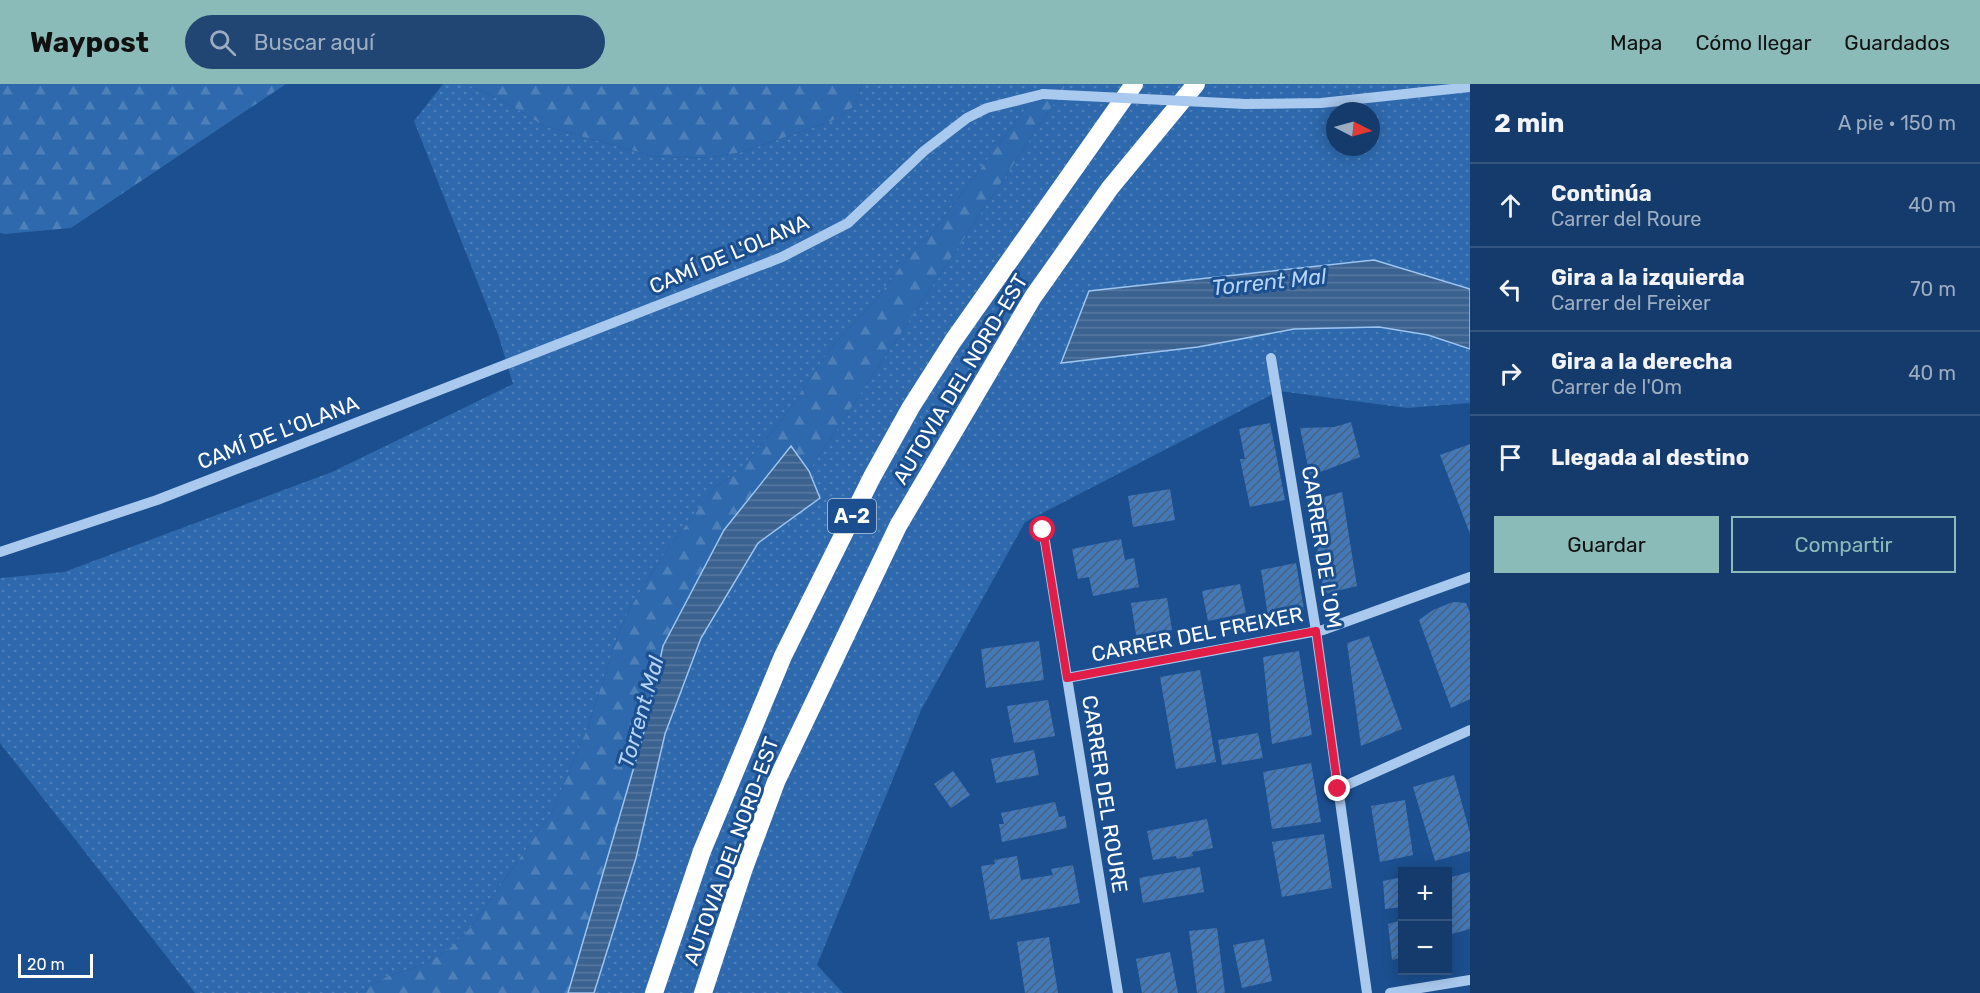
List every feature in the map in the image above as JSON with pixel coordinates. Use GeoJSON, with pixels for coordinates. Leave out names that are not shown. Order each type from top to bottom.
{"type":"FeatureCollection","features":[{"type":"Feature","properties":{"kind":"highway","name":"AUTOVIA DEL NORD-EST"},"geometry":{"type":"LineString","coordinates":[[654,993],[702,851],[779,666],[872,477],[910,407],[953,341],[1134,84]]}},
{"type":"Feature","properties":{"kind":"highway","name":"AUTOVIA DEL NORD-EST"},"geometry":{"type":"LineString","coordinates":[[703,993],[744,868],[776,783],[898,526],[1034,297],[1110,188],[1196,84]]}},
{"type":"Feature","properties":{"kind":"street","name":"CAMÍ DE L'OLANA"},"geometry":{"type":"LineString","coordinates":[[0,552],[157,500],[782,257],[848,223],[924,151],[967,118],[998,104],[1043,94],[1245,104],[1311,104],[1470,87]]}},
{"type":"Feature","properties":{"kind":"street","name":"CARRER DE L'OM"},"geometry":{"type":"LineString","coordinates":[[1270,358],[1316,631],[1367,993]]}},
{"type":"Feature","properties":{"kind":"street","name":"CARRER DEL ROURE"},"geometry":{"type":"LineString","coordinates":[[1043,530],[1118,993]]}},
{"type":"Feature","properties":{"kind":"street","name":"CARRER DEL FREIXER"},"geometry":{"type":"LineString","coordinates":[[1067,678],[1316,631],[1470,577]]}},
{"type":"Feature","properties":{"kind":"street"},"geometry":{"type":"LineString","coordinates":[[1338,789],[1470,730]]}},
{"type":"Feature","properties":{"kind":"street"},"geometry":{"type":"LineString","coordinates":[[1390,993],[1470,980]]}},
{"type":"Feature","properties":{"kind":"green space"},"geometry":{"type":"Polygon","coordinates":[[[0,84],[286,84],[71,228],[5,234],[0,233],[0,84]]]}},
{"type":"Feature","properties":{"kind":"green space"},"geometry":{"type":"Polygon","coordinates":[[[443,84],[466,84],[507,103],[544,126],[653,156],[682,158],[713,157],[742,152],[832,121],[856,105],[862,84],[1044,84],[933,232],[910,254],[875,301],[833,345],[781,421],[741,469],[714,488],[661,558],[629,610],[617,637],[588,727],[551,814],[471,927],[448,950],[422,965],[388,976],[358,993],[195,993],[0,743],[0,578],[64,572],[332,472],[513,384],[498,334],[414,121],[443,84]]]}},
{"type":"Feature","properties":{"kind":"green space"},"geometry":{"type":"Polygon","coordinates":[[[466,84],[862,84],[856,105],[832,121],[742,152],[713,157],[682,158],[653,156],[544,126],[507,103],[466,84]]]}},
{"type":"Feature","properties":{"kind":"green space"},"geometry":{"type":"Polygon","coordinates":[[[1044,84],[1067,84],[809,471],[791,447],[663,646],[643,736],[568,993],[358,993],[388,976],[422,965],[448,950],[471,927],[551,814],[588,727],[617,637],[629,610],[661,558],[714,488],[741,469],[781,421],[833,345],[875,301],[910,254],[933,232],[1044,84]]]}},
{"type":"Feature","properties":{"kind":"green space"},"geometry":{"type":"Polygon","coordinates":[[[1067,84],[1470,84],[1470,289],[1374,260],[1089,291],[1061,362],[1198,347],[1294,329],[1379,327],[1428,335],[1470,349],[1470,403],[1407,408],[1279,391],[1025,522],[921,710],[817,965],[843,993],[594,993],[636,858],[665,734],[701,638],[758,543],[819,498],[809,471],[1067,84]]]}},
{"type":"Feature","properties":{"kind":"water","name":"Torrent Mal"},"geometry":{"type":"Polygon","coordinates":[[[1374,260],[1470,289],[1470,349],[1428,335],[1379,327],[1294,329],[1198,347],[1061,363],[1089,291],[1374,260]]]}},
{"type":"Feature","properties":{"kind":"water"},"geometry":{"type":"Polygon","coordinates":[[[791,446],[809,471],[820,498],[758,543],[701,638],[665,734],[636,858],[594,993],[568,993],[643,736],[663,646],[724,530],[791,446]]]}},
{"type":"Feature","properties":{"kind":"building"},"geometry":{"type":"Polygon","coordinates":[[[1351,422],[1360,457],[1310,476],[1300,428],[1334,427],[1351,422]]]}},
{"type":"Feature","properties":{"kind":"building"},"geometry":{"type":"Polygon","coordinates":[[[1270,423],[1285,500],[1250,507],[1240,459],[1245,459],[1239,429],[1270,423]]]}},
{"type":"Feature","properties":{"kind":"building"},"geometry":{"type":"Polygon","coordinates":[[[1470,444],[1470,534],[1440,455],[1470,444]]]}},
{"type":"Feature","properties":{"kind":"building"},"geometry":{"type":"Polygon","coordinates":[[[1170,489],[1175,520],[1133,527],[1128,496],[1170,489]]]}},
{"type":"Feature","properties":{"kind":"building"},"geometry":{"type":"Polygon","coordinates":[[[1342,492],[1357,586],[1324,594],[1310,501],[1342,492]]]}},
{"type":"Feature","properties":{"kind":"building"},"geometry":{"type":"Polygon","coordinates":[[[1121,539],[1125,560],[1134,558],[1139,587],[1093,596],[1089,577],[1078,579],[1072,549],[1121,539]]]}},
{"type":"Feature","properties":{"kind":"building"},"geometry":{"type":"Polygon","coordinates":[[[1296,563],[1304,610],[1268,616],[1261,570],[1296,563]]]}},
{"type":"Feature","properties":{"kind":"building"},"geometry":{"type":"Polygon","coordinates":[[[1240,584],[1246,613],[1208,621],[1202,591],[1240,584]]]}},
{"type":"Feature","properties":{"kind":"building"},"geometry":{"type":"Polygon","coordinates":[[[1167,598],[1172,630],[1136,635],[1131,603],[1167,598]]]}},
{"type":"Feature","properties":{"kind":"building"},"geometry":{"type":"Polygon","coordinates":[[[1453,602],[1466,603],[1470,613],[1470,699],[1451,708],[1419,620],[1433,610],[1453,602]]]}},
{"type":"Feature","properties":{"kind":"building"},"geometry":{"type":"Polygon","coordinates":[[[1369,636],[1402,729],[1361,746],[1347,643],[1369,636]]]}},
{"type":"Feature","properties":{"kind":"building"},"geometry":{"type":"Polygon","coordinates":[[[1039,641],[1044,680],[986,688],[981,649],[1039,641]]]}},
{"type":"Feature","properties":{"kind":"building"},"geometry":{"type":"Polygon","coordinates":[[[1299,651],[1312,735],[1272,744],[1263,657],[1299,651]]]}},
{"type":"Feature","properties":{"kind":"building"},"geometry":{"type":"Polygon","coordinates":[[[1200,670],[1216,762],[1176,769],[1160,677],[1200,670]]]}},
{"type":"Feature","properties":{"kind":"building"},"geometry":{"type":"Polygon","coordinates":[[[1048,700],[1055,736],[1014,743],[1007,706],[1048,700]]]}},
{"type":"Feature","properties":{"kind":"building"},"geometry":{"type":"Polygon","coordinates":[[[1258,733],[1263,758],[1222,765],[1218,740],[1258,733]]]}},
{"type":"Feature","properties":{"kind":"building"},"geometry":{"type":"Polygon","coordinates":[[[1034,750],[1039,775],[996,783],[991,759],[1034,750]]]}},
{"type":"Feature","properties":{"kind":"building"},"geometry":{"type":"Polygon","coordinates":[[[1311,763],[1321,822],[1272,829],[1263,772],[1311,763]]]}},
{"type":"Feature","properties":{"kind":"building"},"geometry":{"type":"Polygon","coordinates":[[[953,771],[970,795],[951,808],[934,784],[953,771]]]}},
{"type":"Feature","properties":{"kind":"building"},"geometry":{"type":"Polygon","coordinates":[[[1454,775],[1470,833],[1470,851],[1435,861],[1413,787],[1454,775]]]}},
{"type":"Feature","properties":{"kind":"building"},"geometry":{"type":"Polygon","coordinates":[[[1405,800],[1413,855],[1380,862],[1371,806],[1405,800]]]}},
{"type":"Feature","properties":{"kind":"building"},"geometry":{"type":"Polygon","coordinates":[[[1055,802],[1059,817],[1065,816],[1067,828],[1002,842],[999,824],[1004,824],[1001,813],[1055,802]]]}},
{"type":"Feature","properties":{"kind":"building"},"geometry":{"type":"Polygon","coordinates":[[[1207,819],[1213,848],[1192,852],[1193,856],[1153,860],[1147,831],[1207,819]]]}},
{"type":"Feature","properties":{"kind":"building"},"geometry":{"type":"Polygon","coordinates":[[[1324,834],[1332,888],[1282,897],[1272,842],[1324,834]]]}},
{"type":"Feature","properties":{"kind":"building"},"geometry":{"type":"Polygon","coordinates":[[[1017,856],[1021,880],[1053,875],[1051,869],[1073,865],[1080,903],[990,920],[981,866],[995,864],[994,860],[1017,856]]]}},
{"type":"Feature","properties":{"kind":"building"},"geometry":{"type":"Polygon","coordinates":[[[1200,867],[1204,892],[1143,903],[1139,878],[1200,867]]]}},
{"type":"Feature","properties":{"kind":"building"},"geometry":{"type":"Polygon","coordinates":[[[1470,872],[1470,929],[1452,934],[1452,921],[1452,877],[1470,872]]]}},
{"type":"Feature","properties":{"kind":"building"},"geometry":{"type":"Polygon","coordinates":[[[1398,878],[1398,907],[1385,909],[1383,881],[1398,878]]]}},
{"type":"Feature","properties":{"kind":"building"},"geometry":{"type":"Polygon","coordinates":[[[1398,921],[1398,958],[1392,960],[1388,924],[1398,921]]]}},
{"type":"Feature","properties":{"kind":"building"},"geometry":{"type":"Polygon","coordinates":[[[1217,928],[1225,993],[1197,993],[1189,931],[1217,928]]]}},
{"type":"Feature","properties":{"kind":"building"},"geometry":{"type":"Polygon","coordinates":[[[1049,937],[1058,993],[1025,993],[1017,942],[1049,937]]]}},
{"type":"Feature","properties":{"kind":"building"},"geometry":{"type":"Polygon","coordinates":[[[1264,939],[1272,981],[1242,988],[1233,945],[1264,939]]]}},
{"type":"Feature","properties":{"kind":"building"},"geometry":{"type":"Polygon","coordinates":[[[1170,952],[1178,993],[1142,993],[1136,959],[1170,952]]]}},
{"type":"Feature","properties":{"kind":"route"},"geometry":{"type":"LineString","coordinates":[[1043,530],[1067,678],[1316,631],[1338,789]]}}]}
